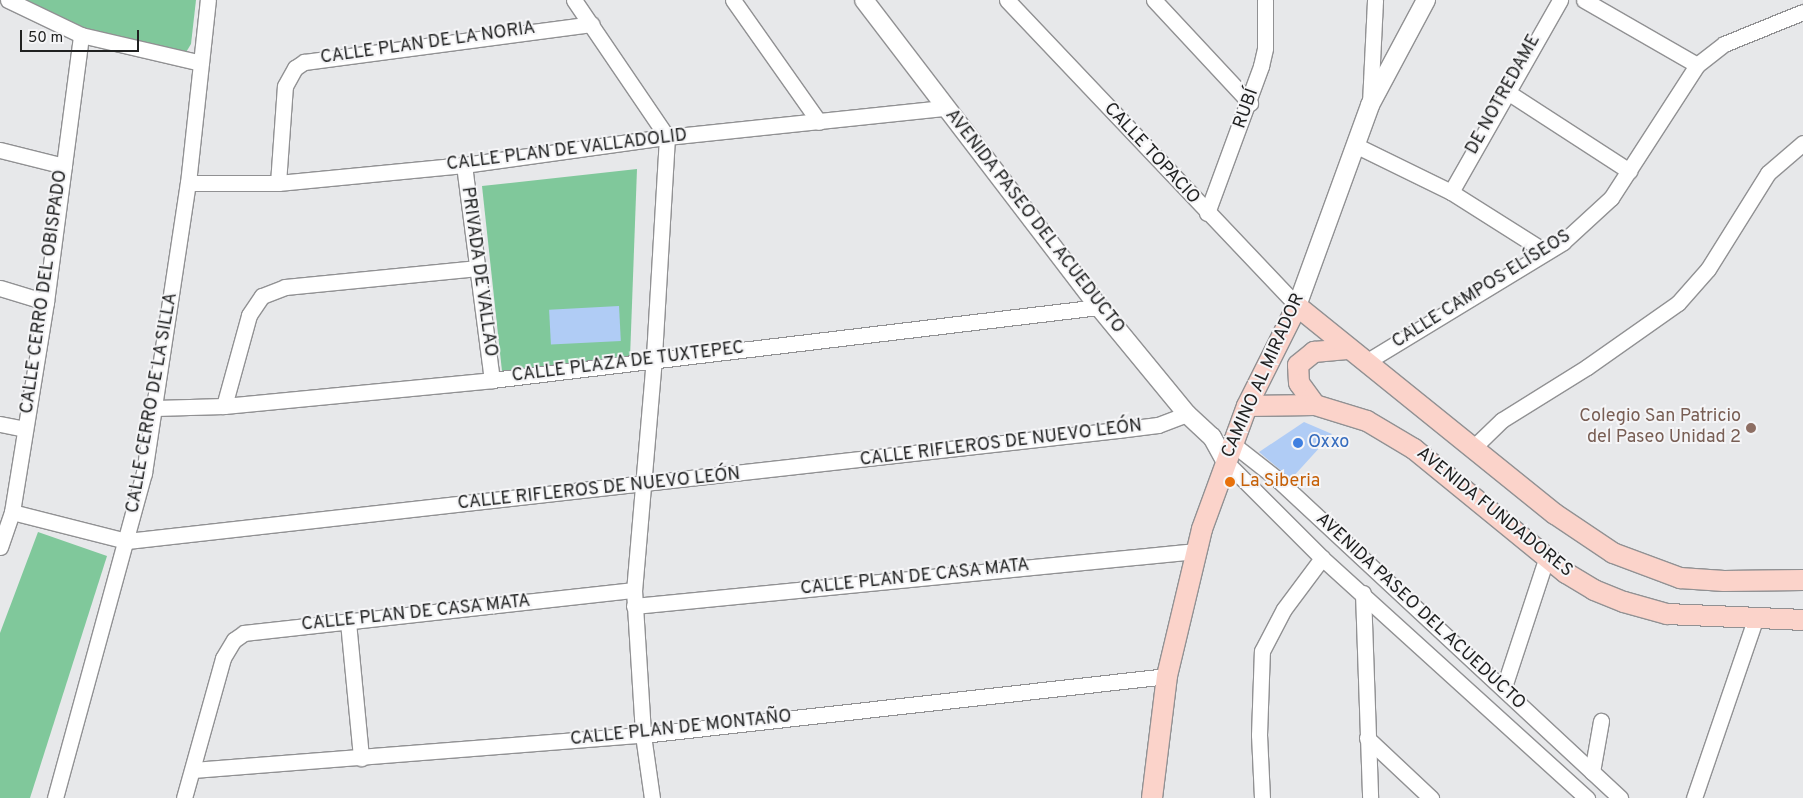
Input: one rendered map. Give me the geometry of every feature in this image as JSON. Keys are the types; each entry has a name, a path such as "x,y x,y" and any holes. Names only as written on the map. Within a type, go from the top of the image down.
{"main road":[{"name":"AVENIDA FUNDADORES","path":"1297,306 1578,532 1635,564 1696,580 1803,580"},
{"name":"CAMINO AL MIRADOR","path":"1147,798 1167,676 1196,551 1247,406 1297,306"},
{"path":"1315,406 1299,383 1298,365 1314,352 1347,348"},
{"name":"AVENIDA FUNDADORES","path":"1247,406 1315,406 1351,414 1397,437 1447,474 1546,559 1594,590 1647,610 1755,620 1803,620"}],"street":[{"path":"8,0 81,35 202,63"},
{"name":"CALLE CERRO DE LA SILLA","path":"55,798 127,541 155,408 188,183 208,0"},
{"path":"574,0 667,137 654,358 634,590 643,735 652,798"},
{"path":"733,0 819,122"},
{"name":"AVENIDA PASEO DEL ACUEDUCTO","path":"864,0 1099,308 1187,414 1230,454 1322,558 1588,798"},
{"name":"CALLE TOPACIO","path":"1007,0 1297,306"},
{"path":"1154,0 1250,103"},
{"name":"RUBÍ","path":"1207,213 1250,103 1265,48 1264,0"},
{"path":"1370,105 1375,0"},
{"name":"CAMINO AL MIRADOR","path":"1297,306 1370,105 1426,0"},
{"name":"DE NOTREDAME","path":"1451,192 1506,91 1560,0"},
{"path":"1584,0 1696,65"},
{"name":"CALLE CAMPOS ELÍSEOS","path":"1366,362 1546,252 1586,223 1611,198 1696,65 1724,44 1803,12"},
{"name":"CALLE PLAN DE LA NORIA","path":"278,183 285,86 295,68 304,62 536,29 591,24"},
{"name":"CALLE CERRO DEL OBISPADO","path":"0,547 12,512 46,302 81,35"},
{"path":"1506,91 1629,171"},
{"name":"CALLE PLAN DE VALLADOLID","path":"188,183 278,183 464,165 667,137 945,108"},
{"path":"1473,448 1502,420 1587,367 1678,303 1708,268 1768,173 1803,143"},
{"path":"1355,145 1451,192 1546,252"},
{"path":"0,150 64,166"},
{"name":"PRIVADA DE VALLAO","path":"464,165 492,380"},
{"path":"224,406 249,315 262,296 285,287 478,268"},
{"path":"0,288 46,302"},
{"name":"CALLE PLAZA DE TUXTEPEC","path":"155,408 224,406 492,380 654,358 1099,308"},
{"name":"CALLE RIFLEROS DE NUEVO LEÓN","path":"12,512 127,541 643,485 1158,425 1187,414"},
{"path":"0,424 25,430"},
{"name":"AVENIDA PASEO DEL ACUEDUCTO","path":"1230,454 1276,478 1404,601 1504,687 1620,798"},
{"name":"CALLE PLAN DE CASA MATA","path":"634,606 1196,551"},
{"path":"1262,798 1259,735 1262,651 1284,608 1322,558"},
{"path":"1504,687 1546,559"},
{"name":"CALLE PLAN DE CASA MATA","path":"184,798 194,770 220,670 228,647 244,633 634,590"},
{"path":"1363,593 1370,798"},
{"path":"1389,619 1404,601"},
{"path":"1694,798 1755,620"},
{"path":"348,622 361,758"},
{"name":"CALLE PLAN DE MONTAÑO","path":"194,770 643,735 1167,676"},
{"path":"1592,772 1601,721"},
{"path":"1367,738 1431,798"}],"green space":[{"path":"18,0 196,0 191,44 185,54 80,31"},
{"path":"637,169 630,358 502,371 482,186"},
{"path":"38,532 107,556 30,798 0,798 0,633"}],"building":[{"path":"619,306 621,341 551,345 549,310"},
{"name":"Oxxo","path":"1304,422 1332,434 1291,479 1259,452"}],"place":[{"name":"Colegio San Patricio del Paseo Unidad 2","path":"1751,428"},
{"name":"Oxxo","path":"1298,443"},
{"name":"La Siberia","path":"1230,482"}]}
